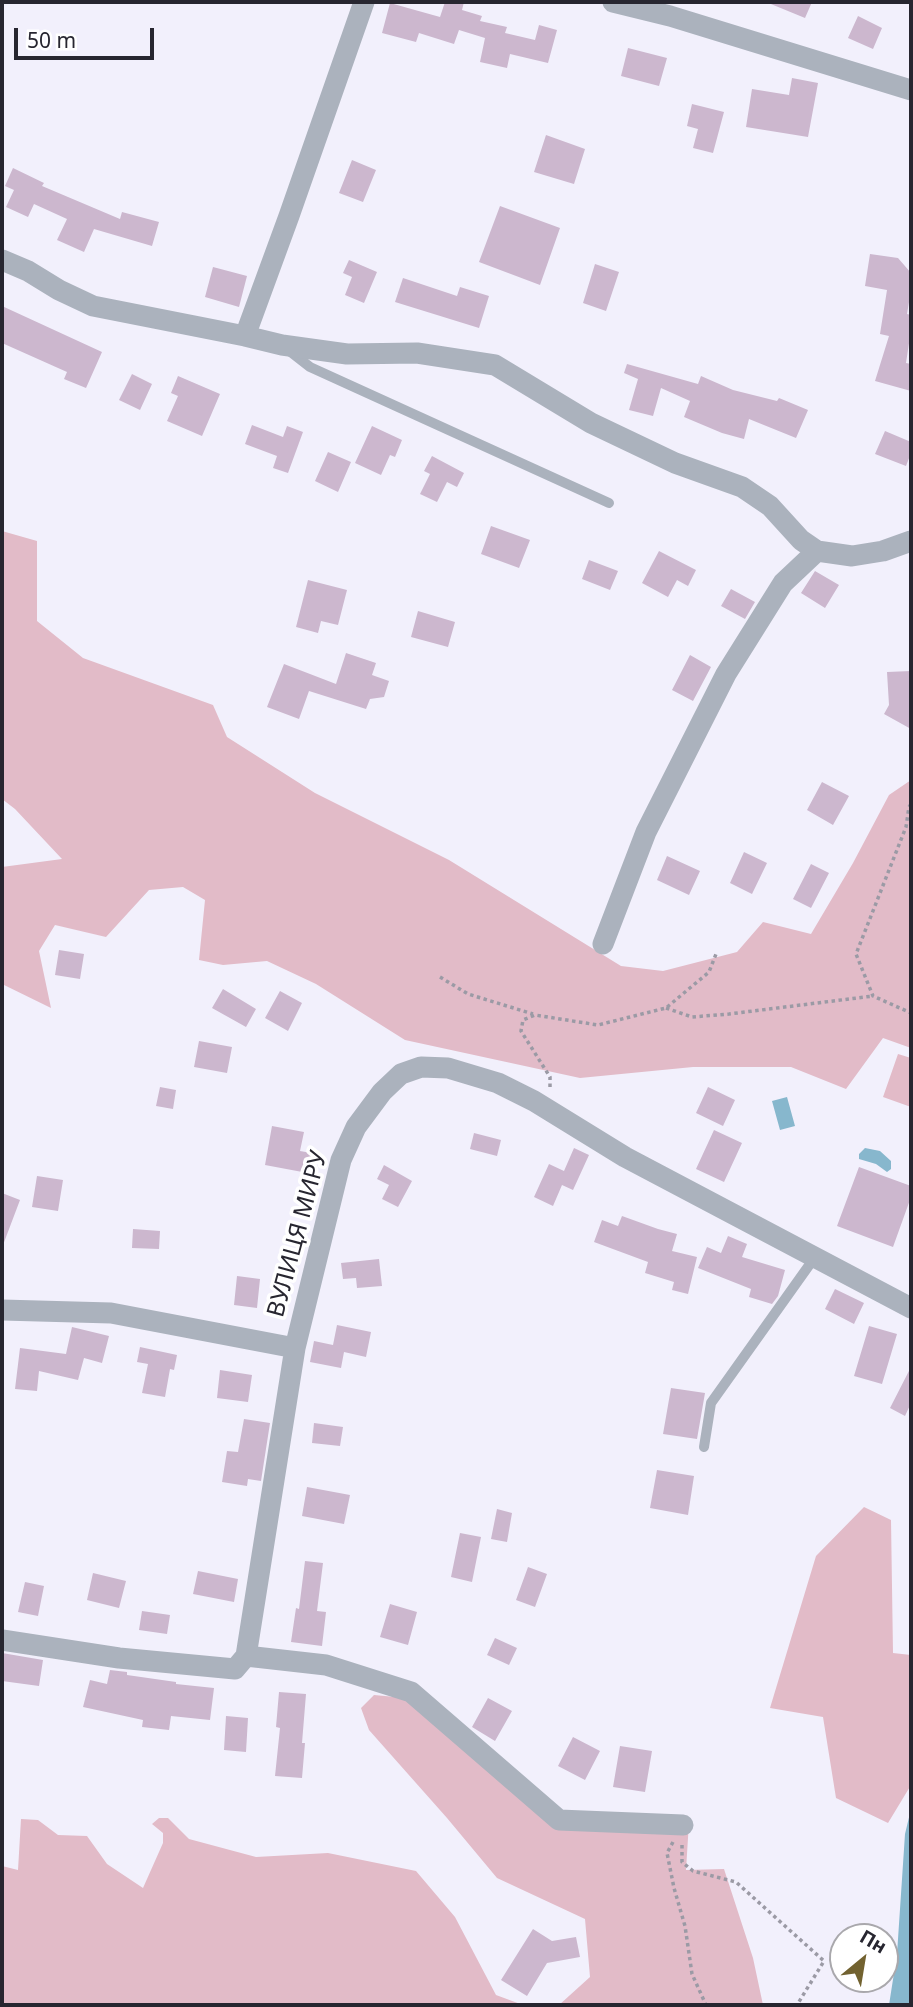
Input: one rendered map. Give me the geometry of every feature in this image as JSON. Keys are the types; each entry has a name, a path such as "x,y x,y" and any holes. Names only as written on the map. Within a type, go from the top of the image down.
{"street":[{"path":"245,336 364,2"},
{"path":"613,2 670,16 911,90"},
{"path":"2,260 93,306 282,345 347,354 417,353 495,365 591,423 675,463 742,487 770,506 800,540 817,551 852,556 883,551 911,541"},
{"path":"603,944 646,832 726,674 783,583 817,551"},
{"name":"ВУЛИЦЯ МИРУ","path":"246,1656 295,1348 341,1160 356,1127 382,1092 401,1074 421,1067 448,1068 498,1083 534,1101 625,1157 911,1308"},
{"path":"2,1310 111,1313 295,1348"},
{"path":"2,1640 119,1658 235,1669 246,1656 326,1665 411,1692 559,1821 683,1825"}],"lane":[{"path":"282,345 310,367 609,503"},
{"path":"704,1447 711,1403 815,1256"}],"path":[{"path":"873,996 856,954 906,827 911,804"},
{"path":"440,977 468,994 536,1015 598,1025 666,1008 709,972 716,954"},
{"path":"666,1008 692,1017 873,996 911,1013"},
{"path":"534,1101 550,1090 550,1077 520,1031 523,1020 536,1015"},
{"path":"683,1825 682,1862 693,1871 736,1882 824,1961 797,2005"},
{"path":"667,1853 685,1926 692,1974 706,2005"}],"shaded area":[{"path":"2,531 37,541 37,621 83,658 213,705 227,737 315,793 449,860 621,966 663,971 737,952 763,922 811,934 889,795 911,780 911,1048 883,1038 846,1089 791,1067 693,1067 580,1078 405,1040 316,984 267,961 223,965 199,960 205,900 183,887 149,890 106,937 55,925 39,951 51,1008 2,984 2,867 62,859 15,809 2,799"},
{"path":"898,1054 911,1058 911,1107 883,1097"},
{"path":"864,1507 891,1520 893,1653 911,1655 911,1785 888,1823 836,1798 823,1717 770,1708 816,1556"},
{"path":"374,1695 406,1698 555,1827 689,1822 686,1870 724,1869 753,1958 763,2005 559,2005 590,1977 585,1919 497,1878 369,1730 361,1708"},
{"path":"159,1818 168,1818 189,1839 256,1857 328,1853 416,1871 455,1917 496,1995 523,2005 2,2005 2,1866 18,1870 21,1819 38,1820 58,1835 87,1836 107,1864 143,1888 163,1843 163,1833 152,1824"}],"water":[{"path":"787,1097 795,1126 780,1130 772,1101"},
{"path":"865,1148 880,1151 891,1161 891,1169 887,1172 876,1164 859,1159 859,1154"},
{"path":"911,1809 911,2005 889,2005 891,1993 899,1993 899,1924 905,1834"}],"building":[{"path":"445,2 464,2 462,10 482,16 480,21 507,27 505,33 535,40 539,25 557,30 548,63 510,54 507,68 480,62 485,38 459,30 454,44 419,33 416,42 382,33 390,3 440,17"},
{"path":"766,2 812,2 805,18"},
{"path":"858,16 882,28 873,49 848,38"},
{"path":"628,48 667,58 659,86 621,76"},
{"path":"792,78 818,83 808,137 746,127 752,89 789,95"},
{"path":"692,104 724,112 713,153 693,148 698,129 687,126"},
{"path":"546,135 585,149 574,184 534,172"},
{"path":"352,160 376,170 363,202 339,193"},
{"path":"13,168 44,183 42,186 120,219 122,212 159,222 152,246 94,229 84,252 57,240 67,219 34,204 28,217 6,207 14,190 5,186"},
{"path":"500,206 560,228 540,285 479,262"},
{"path":"870,254 898,258 911,273 907,314 911,315 911,330 906,363 911,364 911,391 875,381 889,336 880,334 887,290 865,286"},
{"path":"349,260 377,272 364,303 345,295 352,277 343,273"},
{"path":"595,264 619,272 606,311 583,303"},
{"path":"213,267 247,276 239,307 205,297"},
{"path":"403,278 457,296 460,287 489,296 479,328 395,302"},
{"path":"2,306 102,352 86,388 64,379 67,372 2,343"},
{"path":"627,364 698,384 701,376 733,390 777,401 779,398 808,410 796,438 749,419 744,439 684,417 690,401 661,388 653,416 629,410 638,379 624,373"},
{"path":"132,374 152,384 140,410 119,400"},
{"path":"178,376 220,394 202,436 167,421 178,396 171,393"},
{"path":"252,425 283,437 287,426 303,432 288,473 273,468 277,456 245,444"},
{"path":"372,426 402,440 395,457 390,455 381,475 355,463"},
{"path":"885,431 911,442 911,453 906,466 875,454"},
{"path":"328,452 351,462 338,492 315,481"},
{"path":"432,456 464,473 457,487 447,482 437,502 420,494 430,474 424,471"},
{"path":"491,526 530,540 519,568 481,554"},
{"path":"659,551 696,570 688,586 677,580 668,597 642,583"},
{"path":"589,560 618,571 610,590 582,579"},
{"path":"815,571 839,585 825,608 801,593"},
{"path":"308,580 347,590 338,625 321,621 318,633 296,627"},
{"path":"731,589 755,602 745,619 721,606"},
{"path":"418,611 455,622 448,647 411,637"},
{"path":"346,653 376,663 372,675 389,681 384,697 370,699 366,709 309,691 299,719 267,707 284,664 336,684"},
{"path":"690,655 711,667 693,701 672,690"},
{"path":"911,671 911,729 884,714 889,705 887,672"},
{"path":"822,782 849,796 833,825 807,810"},
{"path":"744,852 767,863 752,894 730,883"},
{"path":"667,856 700,871 689,895 657,880"},
{"path":"811,864 829,873 811,908 793,899"},
{"path":"59,950 84,954 80,979 55,975"},
{"path":"223,989 256,1009 246,1027 212,1008"},
{"path":"280,991 302,1003 288,1031 265,1018"},
{"path":"199,1041 232,1047 227,1073 194,1067"},
{"path":"160,1087 176,1090 173,1109 156,1106"},
{"path":"708,1087 735,1100 723,1126 696,1113"},
{"path":"272,1126 304,1132 300,1151 317,1154 313,1174 265,1165"},
{"path":"714,1130 742,1143 724,1182 696,1169"},
{"path":"474,1133 501,1140 497,1156 470,1149"},
{"path":"574,1148 589,1155 573,1190 562,1185 553,1206 534,1197 549,1164 564,1171"},
{"path":"384,1165 412,1181 398,1207 382,1199 389,1185 377,1179"},
{"path":"859,1167 911,1186 911,1197 893,1247 837,1226"},
{"path":"37,1176 63,1180 58,1211 32,1207"},
{"path":"2,1193 20,1200 3,1245 2,1245"},
{"path":"622,1216 677,1234 672,1251 697,1257 688,1294 672,1290 674,1282 645,1273 648,1262 594,1242 602,1220 618,1226"},
{"path":"133,1229 160,1231 159,1249 132,1248"},
{"path":"728,1236 747,1244 742,1257 785,1270 778,1296 772,1304 749,1297 751,1289 698,1268 707,1247 721,1253"},
{"path":"379,1259 382,1286 357,1288 356,1278 343,1279 341,1263"},
{"path":"237,1276 260,1279 257,1308 234,1305"},
{"path":"835,1289 864,1303 854,1324 825,1309"},
{"path":"337,1325 371,1332 366,1357 344,1352 341,1368 310,1362 314,1341 333,1345"},
{"path":"869,1326 897,1334 882,1384 854,1376"},
{"path":"72,1327 109,1336 102,1363 84,1358 78,1380 39,1371 37,1391 15,1389 20,1348 66,1354"},
{"path":"140,1347 177,1355 174,1370 170,1369 165,1397 142,1393 148,1364 137,1362"},
{"path":"911,1367 911,1403 905,1416 890,1408"},
{"path":"220,1370 252,1375 248,1402 217,1398"},
{"path":"671,1388 705,1393 697,1439 663,1434"},
{"path":"244,1419 270,1423 261,1481 248,1479 247,1486 222,1482 227,1451 238,1452"},
{"path":"314,1423 343,1427 340,1446 312,1443"},
{"path":"657,1470 694,1476 688,1515 650,1508"},
{"path":"307,1487 350,1495 344,1524 302,1516"},
{"path":"497,1509 512,1513 507,1542 491,1539"},
{"path":"460,1533 481,1537 472,1582 451,1577"},
{"path":"305,1561 323,1563 317,1611 326,1612 322,1646 291,1642 296,1608 299,1609"},
{"path":"528,1567 547,1574 535,1607 516,1600"},
{"path":"198,1571 238,1579 234,1602 193,1594"},
{"path":"93,1573 126,1581 119,1608 87,1600"},
{"path":"25,1582 44,1586 38,1616 18,1612"},
{"path":"390,1604 417,1612 408,1645 380,1637"},
{"path":"142,1611 170,1615 167,1634 139,1630"},
{"path":"495,1638 517,1648 509,1665 487,1655"},
{"path":"2,1653 43,1660 39,1686 2,1681"},
{"path":"110,1670 176,1684 214,1688 210,1720 171,1716 169,1730 142,1727 143,1720 83,1707 90,1680 107,1684"},
{"path":"279,1692 306,1694 302,1778 275,1776 280,1728 276,1727"},
{"path":"488,1698 512,1711 495,1741 472,1727"},
{"path":"226,1716 248,1718 246,1752 224,1750"},
{"path":"573,1737 600,1751 585,1780 558,1766"},
{"path":"620,1746 652,1751 645,1792 613,1787"},
{"path":"533,1929 552,1941 576,1937 580,1957 547,1963 527,1996 501,1980"}]}
